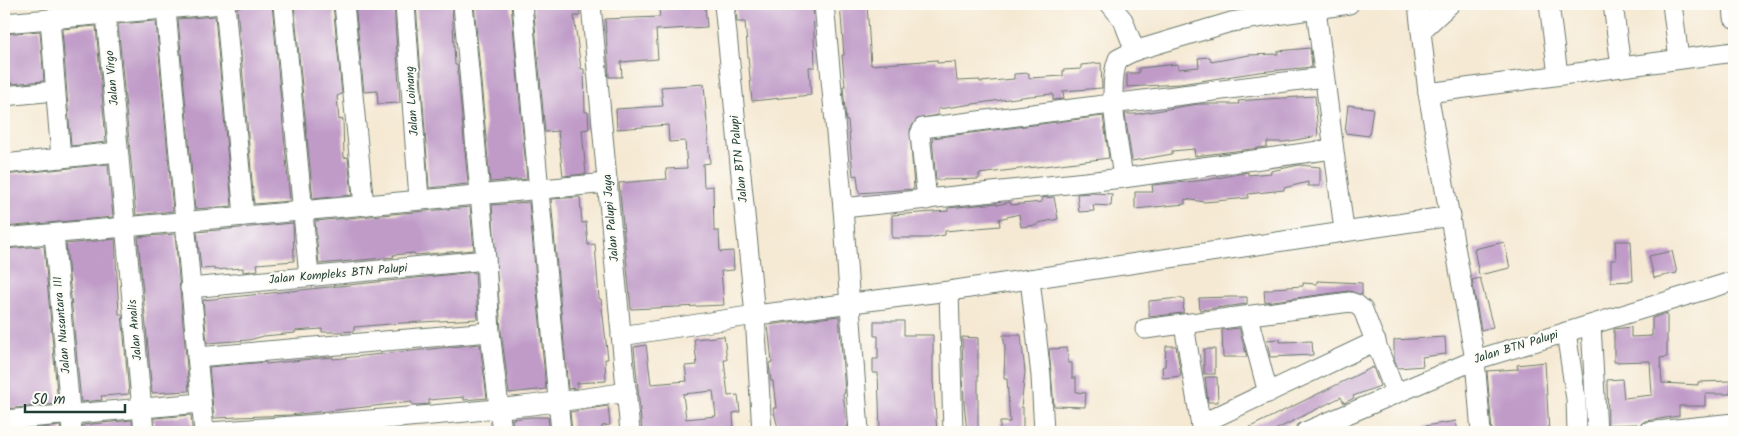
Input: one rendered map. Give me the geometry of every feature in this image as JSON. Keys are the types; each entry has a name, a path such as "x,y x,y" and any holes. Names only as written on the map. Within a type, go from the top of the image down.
{"street":[{"path":"4,23 50,19 106,9 166,10 224,4 244,216"},
{"path":"283,4 301,212 309,276"},
{"path":"344,4 364,206"},
{"name":"Jalan Loinang","path":"405,4 419,199"},
{"path":"463,4 486,260 490,332 502,432"},
{"path":"522,4 561,432"},
{"name":"Jalan Palupi Jaya","path":"591,4 630,432"},
{"name":"Jalan BTN Palupi","path":"724,4 755,315 762,432"},
{"path":"824,4 843,208 859,432"},
{"path":"1110,4 1123,20 1135,52"},
{"path":"1123,178 1114,103 1114,69 1118,59 1229,13 1316,9 1349,4"},
{"path":"1418,4 1428,94 1475,360 1481,432"},
{"path":"1421,31 1450,4"},
{"path":"1549,4 1558,76"},
{"path":"1613,4 1621,67"},
{"path":"1672,4 1679,59"},
{"path":"1733,4 1734,18"},
{"name":"Jalan Virgo","path":"106,9 118,152"},
{"path":"1316,9 1344,230"},
{"path":"166,10 204,432"},
{"path":"50,19 61,158"},
{"path":"1428,94 1734,52"},
{"path":"927,200 920,134 922,129 1324,77"},
{"path":"4,96 55,91"},
{"path":"843,208 1123,178 1333,149"},
{"path":"4,164 118,152 125,228"},
{"path":"4,238 608,183"},
{"path":"621,336 755,315 949,291 1344,230 1451,216"},
{"name":"Jalan Analis","path":"125,228 144,432"},
{"name":"Jalan Nusantara III","path":"54,234 71,424"},
{"name":"Jalan Kompleks BTN Palupi","path":"190,288 486,260"},
{"path":"1030,279 1041,376 1044,432"},
{"name":"Jalan BTN Palupi","path":"1305,432 1395,392 1475,360 1734,281"},
{"path":"949,291 953,432"},
{"path":"1145,329 1248,317 1350,302 1363,310 1395,392"},
{"path":"1248,317 1268,393"},
{"path":"1184,325 1201,428 1268,393 1376,341"},
{"path":"1591,325 1597,432"},
{"path":"197,357 490,332"},
{"path":"1566,332 1576,399 1577,432"},
{"path":"210,432 500,409 559,403 627,392"},
{"path":"4,420 71,424 142,408 201,403"},
{"path":"1647,432 1734,423"}],"building":[{"path":"272,4 290,201 254,204 237,7"},
{"path":"294,4 333,4 342,94 337,96 339,120 343,119 344,158 348,157 352,195 313,199"},
{"path":"355,4 394,4 400,103 378,104 377,91 364,92"},
{"path":"416,4 452,4 455,65 457,65 468,184 429,188"},
{"path":"474,4 511,4 527,179 490,182"},
{"path":"533,4 579,4 580,16 574,16 581,69 584,69 585,112 588,112 589,129 582,130 586,174 563,176 558,131 545,132"},
{"path":"736,4 813,4 815,67 809,67 811,95 752,101 745,22 737,22"},
{"path":"840,4 867,4 871,65 937,60 937,63 955,62 957,81 980,80 980,82 1014,79 1014,74 1029,73 1029,78 1063,76 1063,70 1081,69 1081,65 1101,63 1102,88 1063,91 1064,99 1053,100 1053,94 938,109 938,115 917,119 910,129 914,189 859,193 857,175 853,176 848,121 846,121"},
{"path":"705,6 707,27 656,30 658,59 621,62 622,77 609,77 605,19 660,17 659,10"},
{"path":"215,16 232,206 195,209 178,19"},
{"path":"156,21 173,211 136,215 118,24"},
{"path":"96,26 106,142 71,146 62,29"},
{"path":"40,31 44,81 11,84 11,82 4,82 4,34"},
{"path":"1310,48 1312,67 1259,72 1180,84 1127,87 1127,73 1139,73 1139,68 1178,64 1178,69 1199,67 1198,58 1210,57 1211,62 1249,55 1278,54 1278,51"},
{"path":"704,84 710,163 703,164 704,187 713,186 714,231 719,231 720,252 733,251 734,270 721,271 724,305 631,309 619,183 667,179 666,169 687,168 685,141 669,142 668,125 617,129 616,109 663,106 661,87"},
{"path":"1315,96 1318,136 1284,142 1267,142 1267,147 1195,156 1194,149 1172,151 1172,154 1132,161 1125,114 1137,114 1198,104 1239,104 1238,101"},
{"path":"1348,105 1373,108 1369,136 1345,133"},
{"path":"1103,116 1109,158 979,174 979,179 936,180 932,138"},
{"path":"108,164 113,217 4,227 4,175"},
{"path":"1299,165 1320,167 1320,186 1308,186 1308,182 1284,188 1284,190 1248,194 1248,198 1205,202 1185,199 1185,204 1135,209 1135,192 1153,192 1152,185 1207,180 1248,172 1248,175 1271,173 1271,171"},
{"path":"1077,194 1112,194 1111,206 1093,205 1094,211 1079,212"},
{"path":"580,197 582,223 586,222 588,245 595,244 599,299 601,299 608,359 605,359 606,381 577,383 577,388 568,389 551,199"},
{"path":"1054,197 1058,219 1038,223 1038,225 1021,227 1019,214 999,219 1000,226 945,231 945,235 928,238 892,238 892,215 948,211 948,208 997,203 997,205 1010,202 1011,205 1042,202 1042,198"},
{"path":"529,202 546,389 509,393 501,331 492,205"},
{"path":"470,207 474,250 415,255 414,253 393,255 394,257 319,264 315,221"},
{"path":"293,223 294,261 257,264 258,270 243,272 243,268 201,269 197,232"},
{"path":"175,234 189,391 152,393 138,237"},
{"path":"115,239 119,314 122,314 129,394 101,396 102,400 81,402 66,244"},
{"path":"1615,241 1631,241 1633,281 1611,282 1611,260 1616,260"},
{"path":"1504,242 1510,268 1479,275 1474,249"},
{"path":"44,246 58,404 5,409 4,249"},
{"path":"1672,251 1677,273 1654,278 1649,256"},
{"path":"475,272 478,319 354,327 354,331 340,332 322,332 322,329 295,331 295,333 264,336 249,340 207,343 203,300"},
{"path":"1480,278 1493,327 1481,330 1472,280"},
{"path":"1317,281 1362,283 1362,295 1349,291 1265,302 1264,290 1303,286 1303,283 1317,284"},
{"path":"1247,297 1247,304 1200,310 1199,298"},
{"path":"1180,298 1184,300 1183,313 1149,317 1149,301"},
{"path":"1667,313 1667,357 1660,358 1662,383 1698,385 1698,382 1731,381 1730,394 1705,394 1705,406 1679,406 1679,416 1645,421 1638,426 1637,424 1608,425 1607,380 1622,379 1624,398 1652,395 1650,361 1614,362 1614,329 1631,327 1631,337 1652,336 1652,318"},
{"path":"839,316 845,393 843,394 848,432 779,432 773,408 776,408 769,363 772,362 768,325"},
{"path":"874,321 904,321 904,335 933,335 933,381 937,430 880,432 878,373 873,373 873,359 878,359 878,336 874,336"},
{"path":"1239,328 1247,357 1223,357 1222,330"},
{"path":"1003,335 1021,335 1025,372 1021,407 1023,407 1023,432 1000,432 1000,422 1010,422 1007,379 1004,379 1005,347"},
{"path":"724,336 727,360 724,360 728,396 738,395 740,412 733,413 734,432 642,432 634,347 646,345 651,384 687,381 685,366 697,365 694,339","holes":["713,391 716,416 686,419 683,394"]},
{"path":"962,337 978,338 978,432 967,432"},
{"path":"1445,337 1446,354 1422,357 1423,366 1398,368 1394,359 1394,340"},
{"path":"1280,339 1280,342 1312,341 1313,355 1270,357 1267,340"},
{"path":"480,344 487,398 464,400 464,397 429,400 429,404 418,405 412,405 412,402 290,415 214,418 209,367 266,362 266,364 333,357 333,359"},
{"path":"1166,346 1176,346 1181,376 1163,378 1162,367 1165,366"},
{"path":"1067,348 1068,363 1072,363 1072,378 1076,378 1076,392 1086,393 1085,407 1054,406 1049,349"},
{"path":"1204,349 1215,349 1215,374 1204,374"},
{"path":"1545,362 1549,432 1492,432 1487,371 1518,369 1517,365"},
{"path":"1373,367 1380,386 1353,396 1354,398 1344,403 1341,397 1271,432 1240,432"},
{"path":"1205,377 1217,377 1218,402 1208,402"},
{"path":"608,406 610,425 602,426 602,432 572,432 570,412"},
{"path":"191,415 192,429 155,432 154,418"},
{"path":"548,417 550,432 513,432 512,419"},
{"path":"132,420 133,432 83,432 83,425"},
{"path":"1456,421 1458,432 1426,432 1425,426"},
{"path":"60,426 61,432 9,432 9,431"}]}
